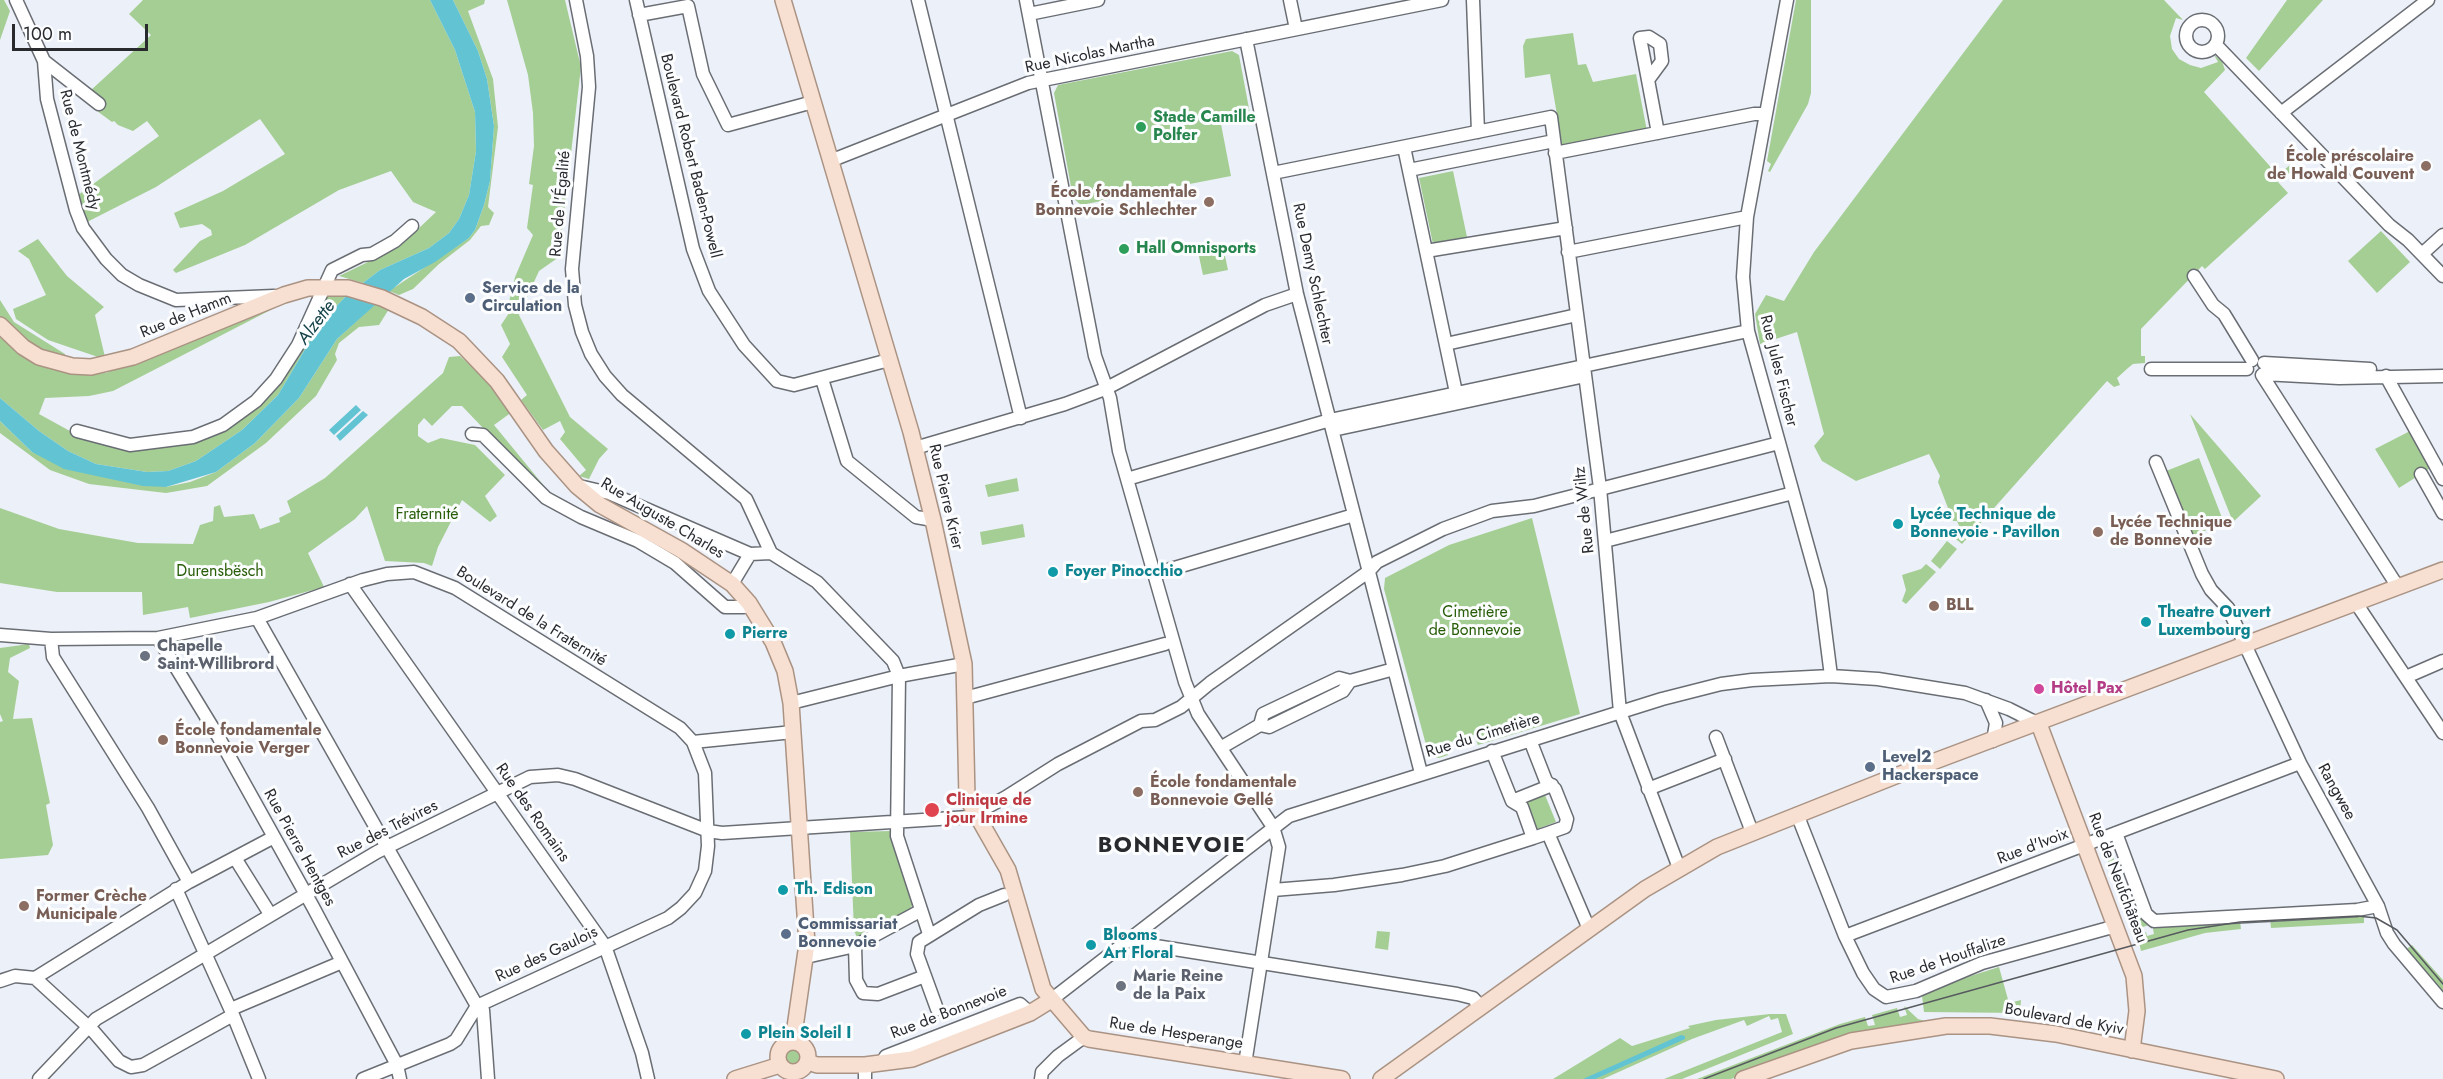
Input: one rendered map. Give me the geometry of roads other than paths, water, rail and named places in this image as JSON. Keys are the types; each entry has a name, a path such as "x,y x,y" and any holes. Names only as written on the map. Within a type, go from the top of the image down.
{"main road":[{"name":"Rue Pierre Krier","path":"783,0 890,360 933,520 964,664 966,786 974,814 1008,870 1041,983 1051,1000"},
{"name":"Rue de Hamm","path":"0,325 23,347 39,357 72,366 91,367 133,357 284,295 325,286 348,288 392,302"},
{"name":"Rue Auguste Charles","path":"392,302 440,328 466,349 497,381 546,451 577,486 614,514 681,550 732,584 749,603 773,642 785,671 791,703 806,957 793,1041"},
{"path":"1381,1079 1588,929 1679,868 1752,832 2443,570"},
{"name":"Rue de Neufchâteau","path":"2039,724 2116,926 2136,985 2137,1011 2132,1050"},
{"name":"Rue de Bonnevoie","path":"735,1079 780,1065 791,1072 804,1068 807,1062 865,1072 881,1064 912,1059 1030,1013 1051,1000"},
{"name":"Rue de Hesperange","path":"1051,1000 1084,1037 1311,1077 1342,1079"},
{"name":"Boulevard de Kyiv","path":"1743,1079 1851,1041 1946,1026 2029,1030 2276,1079"},
{"path":"780,1065 778,1057 780,1049 793,1041 807,1050 807,1062"}],"street":[{"name":"Rue de Montmédy","path":"16,0 44,61 47,99 76,210 83,228 106,259 139,285 176,300 284,295"},
{"name":"Rue de l'Égalité","path":"576,0 587,56 589,87 572,269 575,305 582,332 591,354 605,376 622,395 746,499 771,553"},
{"name":"Boulevard Robert Baden-Powell","path":"636,0 693,249 709,291 744,345 777,381 794,385 890,360"},
{"path":"918,0 1021,418"},
{"path":"1026,0 1095,356 1110,398 1127,479 1190,698 1198,714 1273,826 1280,847 1245,1064"},
{"path":"1029,14 1098,0"},
{"path":"1290,0 1296,29"},
{"name":"Rue Nicolas Martha","path":"830,161 1042,80 1296,29 1398,4 1442,0"},
{"path":"1274,173 1478,132 1473,0"},
{"name":"Rue Jules Fischer","path":"1787,0 1747,217 1743,277 1748,331 1820,590 1831,676"},
{"path":"2282,113 2428,0"},
{"path":"639,15 687,3 703,74 728,125 813,102"},
{"name":"Rue Demy Schlechter","path":"1246,39 1297,294 1421,773"},
{"path":"2216,45 2389,225 2443,276"},
{"path":"44,61 99,104"},
{"path":"1648,80 1658,133"},
{"path":"1409,170 1658,133 1754,114 1766,114"},
{"name":"Rue de Wiltz","path":"1478,132 1551,117 1600,488 1620,711 1679,868"},
{"path":"1404,147 1457,397"},
{"path":"1568,252 1747,217"},
{"path":"77,431 130,445 194,437 223,425 256,401 276,379 298,345 335,267 362,255 372,254 395,241 412,226"},
{"path":"1426,251 1566,228"},
{"path":"2422,254 2443,235"},
{"path":"2194,276 2213,305 2224,314 2398,587"},
{"path":"915,448 1021,418 1105,389 1265,305 1297,294"},
{"path":"1446,344 1577,315"},
{"path":"1127,479 1331,425 1585,371 1748,331"},
{"path":"2258,368 2288,377 2363,372"},
{"path":"2151,369 2258,368 2443,376"},
{"path":"2418,374 2443,369"},
{"path":"2388,374 2443,479"},
{"path":"2277,399 2288,377"},
{"path":"822,379 846,461 916,517 933,520"},
{"path":"472,434 483,435 546,498 581,517 638,541 666,558 725,607 744,607 749,603"},
{"name":"Rue des Trévires","path":"39,1079 87,1026 206,952 386,846 530,777 558,775 575,779 708,831 961,818 974,814 1006,797 1058,764 1140,721 1155,720 1181,707 1190,698 1368,572 1377,562 1400,549 1492,511 1534,506 1779,443"},
{"name":"Rangwee","path":"2156,462 2211,590 2228,608 2300,763 2379,906 2394,944 2443,1002"},
{"path":"2421,474 2443,513"},
{"path":"577,486 609,493 750,554 771,553 810,577 841,604 893,661 899,676 897,836 929,934"},
{"path":"1605,541 1793,493"},
{"path":"1154,574 1354,515"},
{"path":"732,584 750,554"},
{"name":"Boulevard de la Fraternité","path":"0,635 51,639 158,638 257,618 350,584 387,574 414,572 456,588 680,728 693,741 705,773 708,831"},
{"name":"Rue des Romains","path":"350,584 605,946 642,1053 648,1079"},
{"path":"2356,603 2443,733"},
{"path":"257,618 479,1006 488,1079"},
{"name":"Rue Pierre Hentges","path":"158,638 219,738 305,893 397,1065 400,1079"},
{"path":"51,639 53,657 148,808 189,882"},
{"path":"965,698 1165,644"},
{"path":"2406,677 2443,661"},
{"path":"791,703 899,676 964,664"},
{"path":"1222,747 1260,725 1263,714 1339,678 1350,681 1394,669"},
{"name":"Rue du Cimetière","path":"1051,1000 1273,826 1311,807 1620,711 1721,684 1831,676 1908,682 1986,700 2039,724"},
{"path":"1986,700 1996,723 1993,741"},
{"path":"693,741 793,732"},
{"path":"1716,737 1752,832"},
{"path":"1273,890 1334,885 1445,866 1565,827 1567,822 1552,786 1546,781 1530,740"},
{"path":"1492,751 1512,801 1522,807 1533,838"},
{"path":"1648,789 1725,759"},
{"name":"Rue d'Ivoix","path":"1845,936 2300,763"},
{"path":"1512,801 1552,786"},
{"name":"Rue de Houffalize","path":"1797,814 1845,936 1863,973 1881,995 1893,998 1916,991 1982,963 2116,926"},
{"name":"Rue des Gaulois","path":"479,1006 668,918 695,893 705,871 708,831"},
{"path":"1548,833 1588,929"},
{"path":"2116,833 2146,914 2154,921 2357,910 2379,906"},
{"path":"35,978 176,889 274,837"},
{"path":"235,858 270,914"},
{"path":"176,889 206,952 259,1079"},
{"path":"937,1010 917,948 919,942 979,905 1004,896"},
{"path":"806,957 855,946 920,910"},
{"path":"1133,938 1143,944 1457,994 1473,998 1481,1007"},
{"path":"855,946 856,980 863,993 878,993 925,976"},
{"path":"0,981 15,976 35,978 87,1026 119,1061 131,1067 137,1067 232,1012 342,962"},
{"path":"363,1079 456,1040 479,1006"},
{"path":"1041,1079 1042,1072 1058,1056 1084,1037"}],"water":[{"name":"Alzette","path":"430,0 453,0 478,51 487,79 494,126 490,181 475,230 469,238 435,262 404,279 337,339 299,398 255,443 216,472 166,487 143,486 64,469 32,452 0,421 0,398 39,431 68,451 96,464 147,472 168,471 196,461 242,430 278,395 320,324 346,296 380,270 429,248 449,233 459,219 469,195 476,151 475,112 455,50"},
{"path":"356,405 361,410 334,435 329,430"},
{"path":"363,411 368,415 340,441 336,436"},
{"path":"1681,1035 1685,1036 1685,1039 1595,1079 1583,1079"}],"tram line":[{"path":"1704,1079 1836,1028 2188,930 2240,922 2358,916 2376,918 2397,930 2443,984"}],"place":[{"name":"Stade Camille Polfer","path":"1141,127"},
{"name":"École préscolaire de Howald Couvent","path":"2426,166"},
{"name":"École fondamentale Bonnevoie Schlechter","path":"1209,202"},
{"name":"Hall Omnisports","path":"1124,249"},
{"name":"Service de la Circulation","path":"470,298"},
{"name":"Lycée Technique de Bonnevoie - Pavillon","path":"1898,524"},
{"name":"Lycée Technique de Bonnevoie","path":"2098,532"},
{"name":"Foyer Pinocchio","path":"1053,572"},
{"name":"BLL","path":"1934,606"},
{"name":"Theatre Ouvert Luxembourg","path":"2146,622"},
{"name":"Pierre","path":"730,634"},
{"name":"Chapelle Saint-Willibrord","path":"145,656"},
{"name":"Hôtel Pax","path":"2039,689"},
{"name":"École fondamentale Bonnevoie Verger","path":"163,740"},
{"name":"Level2 Hackerspace","path":"1870,767"},
{"name":"École fondamentale Bonnevoie Gellé","path":"1138,792"},
{"name":"Clinique de jour Irmine","path":"932,810"},
{"name":"Th. Edison","path":"783,890"},
{"name":"Former Crèche Municipale","path":"24,906"},
{"name":"Commissariat Bonnevoie","path":"786,934"},
{"name":"Blooms Art Floral","path":"1091,945"},
{"name":"Marie Reine de la Paix","path":"1121,986"},
{"name":"Plein Soleil I","path":"746,1034"}],"district":[{"name":"BONNEVOIE","path":"1172,847"}],"park label":[{"name":"Fraternité","path":"427,515"},
{"name":"Durensbësch","path":"220,572"},
{"name":"Cimetière de Bonnevoie","path":"1475,622"}]}
